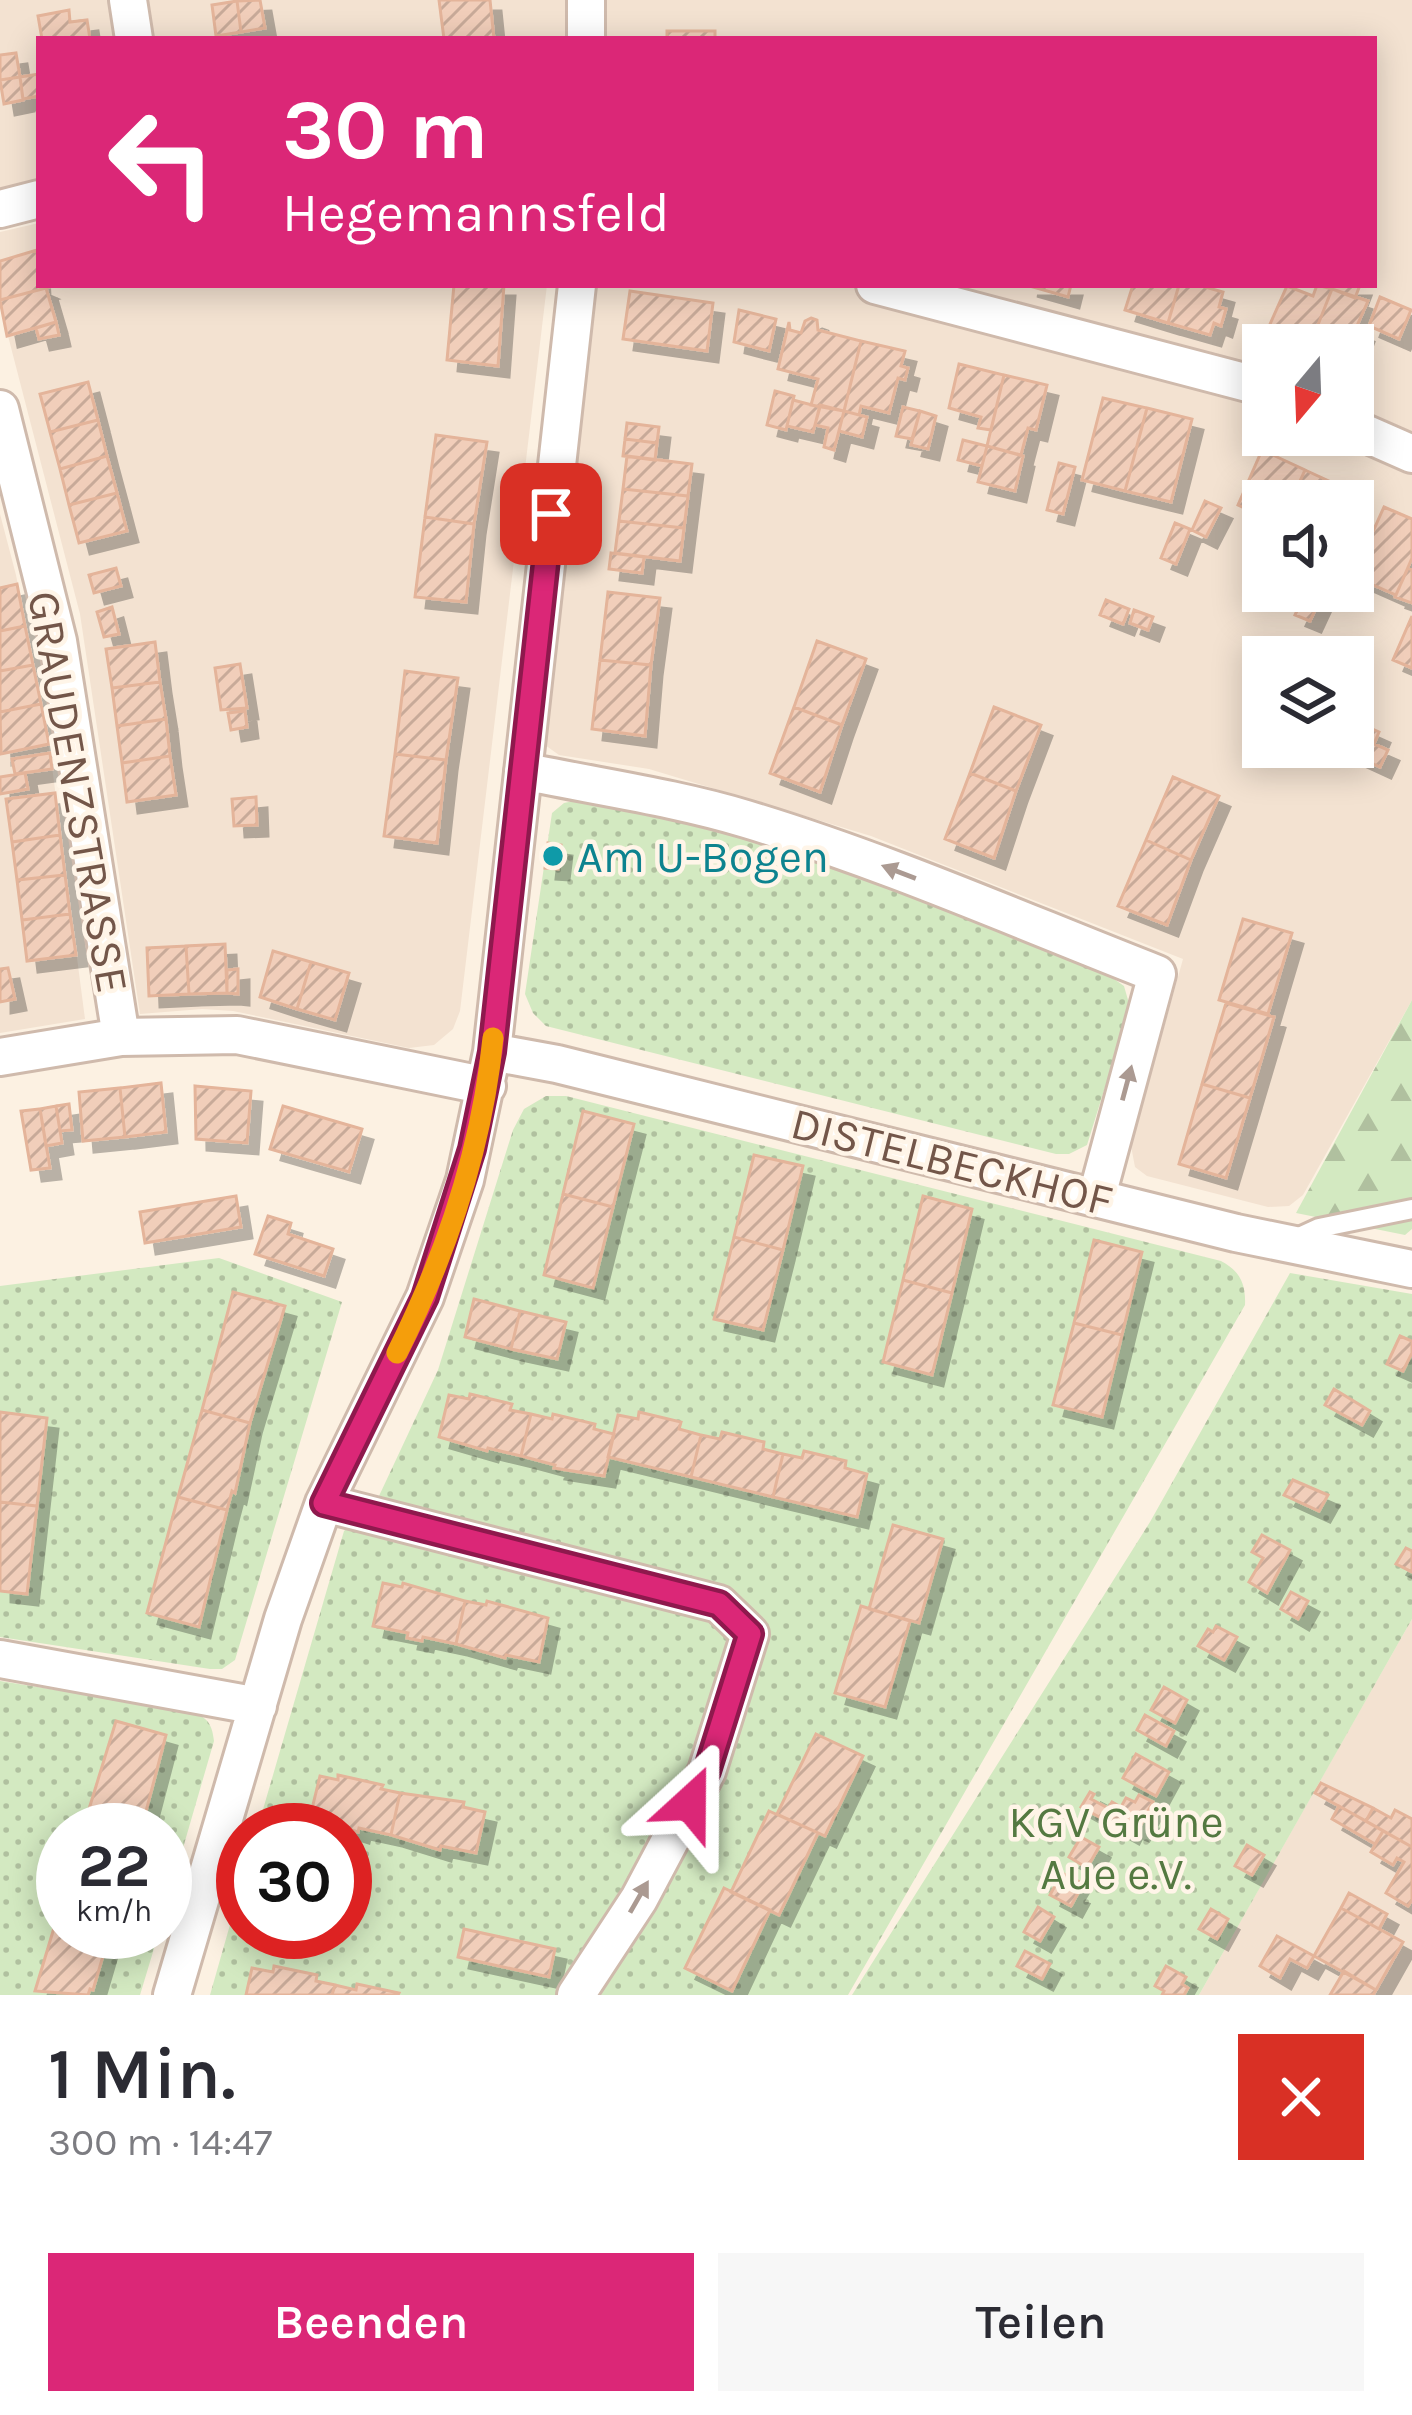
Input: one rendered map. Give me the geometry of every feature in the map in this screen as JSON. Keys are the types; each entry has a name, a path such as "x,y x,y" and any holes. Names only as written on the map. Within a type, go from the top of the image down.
{"street":[{"path":"128,0 134,36"},
{"path":"586,0 586,36"},
{"path":"0,208 36,200"},
{"path":"172,1995 324,1503 425,1297 465,1180 489,1069 577,288"},
{"path":"886,288 1242,381"},
{"name":"GRAUDENZSTRASSE","path":"0,409 58,641 121,1036"},
{"path":"1374,437 1412,454"},
{"path":"523,771 663,797 800,836 1156,974 1096,1196"},
{"name":"DISTELBECKHOF","path":"0,1057 121,1036 237,1035 489,1069 557,1064 1286,1244 1412,1269"},
{"path":"324,1503 719,1604 750,1634 707,1771 639,1899 576,1995"},
{"path":"0,1659 258,1706"}],"lane":[{"path":"1286,1244 1319,1228 1412,1209"}],"shaded area":[{"path":"0,0 581,0 581,36 36,36 36,184 0,194"},
{"path":"593,0 1412,0 1412,1000 1303,1195 1289,1206 1268,1207 1147,1176 1135,1167 1131,1146 1183,959 871,836 649,769 559,755 545,745 562,472 584,288 1377,288 1377,36 593,36"},
{"path":"36,224 36,288 547,288 460,1011 453,1029 434,1045 409,1048 233,1011 140,1014 80,614 0,305 0,232"},
{"path":"0,514 51,759 85,1019 0,1033"},
{"path":"1412,1619 1412,1995 1199,1995 1329,1765"}],"green space":[{"path":"578,800 691,821 870,878 1107,974 1124,986 1130,1007 1087,1145 1069,1154 1056,1154 546,1026 533,1013 525,994 552,813"},
{"path":"1412,1000 1412,1229 1405,1235 1296,1213"},
{"path":"546,1096 566,1096 1221,1261 1240,1279 1245,1305 848,1995 210,1995 220,1959 372,1959 372,1803 265,1803 344,1531 379,1496 438,1370 513,1130 524,1109"},
{"path":"219,1258 342,1302 235,1660 222,1669 210,1669 0,1637 0,1286"},
{"name":"KGV Grüne Aue e.V.","path":"1290,1273 1412,1294 1412,1619 1199,1995 852,1995 1150,1522"},
{"path":"0,1681 188,1711 204,1718 214,1741 192,1817 192,1803 36,1803 36,1959 151,1959 140,1995 0,1995"}],"building":[{"path":"260,0 265,28 241,32 237,1"},
{"path":"439,0 490,0 494,36 444,36"},
{"path":"237,1 241,32 216,36 212,5"},
{"path":"69,10 70,22 87,20 90,36 41,36 38,16"},
{"path":"667,31 715,31 715,36 667,36"},
{"path":"16,53 20,77 0,80 0,55"},
{"path":"36,74 36,97 23,99 20,77"},
{"path":"20,77 23,100 4,104 0,80"},
{"path":"36,250 36,288 46,288 0,300 0,261"},
{"path":"46,288 56,322 7,336 0,300"},
{"path":"454,288 504,288 498,366 447,360"},
{"path":"1036,288 1070,288 1068,297"},
{"path":"1132,288 1178,288 1168,323 1125,310"},
{"path":"1178,288 1223,292 1219,307 1226,309 1221,326 1214,323 1210,335 1168,323"},
{"path":"1286,288 1313,296 1316,288 1332,289 1318,324 1270,324"},
{"path":"1332,288 1359,288 1355,298"},
{"path":"1332,289 1368,301 1358,324 1318,324"},
{"path":"630,291 713,303 707,351 623,339"},
{"path":"1380,297 1411,310 1399,339 1370,324"},
{"path":"739,310 776,319 769,351 734,342"},
{"path":"811,318 817,320 818,330 861,341 844,411 811,405 818,379 778,369 789,322 790,330 801,333"},
{"path":"56,322 59,335 39,339 36,328"},
{"path":"861,341 905,351 901,366 908,368 905,380 898,378 889,413 861,406 859,415 844,411"},
{"path":"959,364 1004,375 991,430 978,428 981,417 949,408"},
{"path":"1004,375 1047,385 1036,430 1028,428 1021,455 987,446"},
{"path":"88,382 98,420 50,432 40,394"},
{"path":"775,391 794,396 786,430 767,425"},
{"path":"1103,398 1147,408 1125,491 1082,480"},
{"path":"793,400 820,407 813,432 787,426"},
{"path":"820,405 844,411 834,450 824,447 828,428 815,425"},
{"path":"903,407 920,411 912,439 896,436"},
{"path":"1147,408 1192,419 1171,502 1125,491"},
{"path":"844,411 867,417 862,437 839,431"},
{"path":"920,411 936,416 928,449 911,445"},
{"path":"98,420 107,456 60,469 50,432"},
{"path":"627,423 659,427 657,443 625,439"},
{"path":"436,435 487,442 474,524 425,517"},
{"path":"625,439 657,443 655,460 623,456"},
{"path":"963,440 987,446 982,466 958,460"},
{"path":"987,446 1023,456 1015,491 978,482"},
{"path":"107,456 117,493 69,505 60,469"},
{"path":"627,456 692,464 688,496 623,489"},
{"path":"1259,456 1275,456 1305,470 1300,480 1249,480"},
{"path":"1059,463 1075,467 1063,514 1047,510"},
{"path":"1305,470 1327,480 1300,480"},
{"path":"623,489 688,496 684,528 619,521"},
{"path":"117,493 127,531 79,543 69,505"},
{"path":"1205,501 1221,508 1206,537 1192,530"},
{"path":"1384,507 1412,519 1412,558 1396,595 1374,585 1374,529"},
{"path":"425,517 474,524 466,602 415,597"},
{"path":"619,521 684,528 680,561 615,553"},
{"path":"1175,523 1190,529 1176,564 1161,558"},
{"path":"611,553 644,557 642,573 609,569"},
{"path":"116,568 121,586 94,593 89,575"},
{"path":"1408,568 1412,570 1412,603 1395,597"},
{"path":"17,584 25,626 0,631 0,588"},
{"path":"608,592 660,598 651,665 600,660"},
{"path":"1106,600 1129,609 1123,624 1100,615"},
{"path":"112,607 119,634 104,637 97,612"},
{"path":"1134,610 1153,617 1148,630 1130,623"},
{"path":"1296,612 1314,612 1310,621"},
{"path":"1412,616 1412,668 1393,660"},
{"path":"25,626 33,665 0,671 0,631"},
{"path":"817,641 866,659 842,725 794,707"},
{"path":"155,642 160,682 112,688 106,649"},
{"path":"600,660 651,665 645,736 592,729"},
{"path":"240,664 247,708 221,710 215,668"},
{"path":"33,665 41,704 0,712 0,671"},
{"path":"405,671 458,678 446,760 395,754"},
{"path":"160,682 166,719 117,726 112,688"},
{"path":"41,704 49,744 1,754 0,712"},
{"path":"794,707 842,725 820,792 770,773"},
{"path":"994,707 1041,725 1016,791 970,773"},
{"path":"245,711 247,727 231,730 228,713"},
{"path":"166,719 170,756 122,763 117,726"},
{"path":"1374,744 1388,750 1380,767 1374,764"},
{"path":"50,753 52,769 15,774 12,759"},
{"path":"395,754 446,760 437,843 384,836"},
{"path":"170,756 176,795 127,802 122,763"},
{"path":"25,773 28,789 0,794 0,777"},
{"path":"970,773 1016,791 994,858 945,839"},
{"path":"1173,777 1219,796 1191,860 1146,840"},
{"path":"55,793 60,835 12,842 6,799"},
{"path":"256,797 257,825 234,826 232,799"},
{"path":"60,835 65,875 17,880 12,842"},
{"path":"1146,840 1191,860 1167,925 1118,906"},
{"name":"Am U-Bogen","path":"548,843 561,845 558,869 545,868"},
{"path":"65,875 70,914 22,920 17,880"},
{"path":"70,914 76,955 27,961 22,920"},
{"path":"1243,919 1292,933 1268,1014 1219,1000"},
{"path":"225,944 227,993 189,994 186,946"},
{"path":"186,946 189,994 149,996 147,948"},
{"path":"273,951 311,962 297,1009 260,997"},
{"path":"311,962 349,973 335,1020 297,1009"},
{"path":"8,968 15,999 0,1002 0,969"},
{"path":"238,969 238,994 227,993 227,970"},
{"path":"1226,1003 1274,1017 1250,1098 1202,1084"},
{"path":"161,1083 166,1132 125,1137 120,1088"},
{"path":"1202,1084 1250,1098 1226,1178 1179,1164"},
{"path":"195,1086 251,1091 247,1143 196,1139"},
{"path":"120,1088 125,1137 83,1141 79,1092"},
{"path":"69,1104 72,1130 60,1131 56,1106"},
{"path":"56,1106 62,1143 46,1146 40,1109"},
{"path":"283,1106 362,1129 349,1172 270,1149"},
{"path":"40,1109 50,1168 31,1170 21,1111"},
{"path":"583,1111 634,1124 613,1207 563,1194"},
{"path":"754,1155 803,1166 783,1250 734,1237"},
{"path":"563,1194 613,1207 593,1288 544,1275"},
{"path":"236,1196 241,1227 145,1243 140,1212"},
{"path":"923,1196 972,1209 952,1293 903,1280"},
{"path":"268,1216 291,1223 288,1234 333,1249 324,1276 255,1254"},
{"path":"734,1237 783,1250 763,1330 714,1319"},
{"path":"1094,1240 1142,1252 1122,1335 1074,1323"},
{"path":"903,1280 952,1293 932,1375 883,1362"},
{"path":"233,1292 285,1306 250,1423 202,1410"},
{"path":"474,1299 520,1311 511,1349 465,1337"},
{"path":"520,1311 566,1322 557,1359 511,1349"},
{"path":"1074,1323 1122,1335 1102,1417 1053,1405"},
{"path":"1400,1336 1412,1341 1403,1371 1387,1364"},
{"path":"1334,1389 1370,1411 1362,1425 1325,1405"},
{"path":"470,1394 531,1414 521,1456 439,1437 449,1395 469,1399"},
{"path":"202,1410 250,1423 227,1510 178,1497"},
{"path":"0,1412 47,1418 37,1506 0,1502"},
{"path":"639,1412 681,1422 679,1429 701,1435 691,1477 608,1457 618,1415 638,1419"},
{"path":"531,1414 595,1424 594,1429 614,1434 604,1476 554,1468 521,1456"},
{"path":"722,1432 764,1442 763,1449 783,1454 773,1497 691,1477 701,1435 720,1439"},
{"path":"804,1451 846,1461 845,1468 867,1474 857,1517 773,1497 783,1454 802,1458"},
{"path":"1293,1480 1328,1495 1319,1511 1284,1495"},
{"path":"178,1497 227,1510 199,1627 147,1613"},
{"path":"0,1502 37,1506 27,1594 0,1591"},
{"path":"893,1525 943,1539 919,1623 869,1609"},
{"path":"1262,1535 1290,1550 1267,1593 1249,1582 1263,1558 1252,1552"},
{"path":"1406,1548 1412,1551 1412,1572 1396,1564"},
{"path":"383,1583 402,1587 403,1583 465,1601 456,1644 407,1638 408,1633 373,1626"},
{"path":"1291,1592 1308,1601 1298,1619 1281,1609"},
{"path":"465,1601 486,1605 487,1601 548,1618 539,1662 456,1644"},
{"path":"861,1606 910,1621 885,1707 835,1693"},
{"path":"1216,1626 1237,1637 1224,1660 1198,1646 1208,1629 1213,1632"},
{"path":"1164,1687 1187,1700 1175,1723 1151,1710"},
{"path":"1145,1715 1174,1731 1166,1746 1137,1730"},
{"path":"116,1721 166,1735 148,1803 91,1803"},
{"path":"816,1734 863,1756 825,1836 777,1814"},
{"path":"1136,1754 1169,1772 1156,1796 1123,1778"},
{"path":"338,1775 400,1793 391,1835 372,1831 372,1803 313,1803 320,1776 338,1780"},
{"path":"1321,1783 1373,1808 1366,1821 1315,1793"},
{"path":"1090,1792 1094,1794 1091,1799 1108,1808 1112,1802 1121,1807 1126,1798 1135,1802 1139,1795 1153,1802 1138,1830 1131,1827 1128,1833 1081,1807"},
{"path":"400,1793 464,1802 463,1807 485,1812 476,1853 441,1846 440,1850 391,1835"},
{"path":"1339,1806 1383,1831 1375,1844 1332,1819"},
{"path":"1373,1808 1391,1818 1395,1810 1412,1819 1412,1847 1366,1821"},
{"path":"769,1811 818,1833 779,1915 731,1892"},
{"path":"1383,1831 1412,1847 1408,1906 1386,1893 1404,1862 1397,1858 1393,1865 1371,1852"},
{"path":"1081,1837 1099,1847 1087,1868 1069,1857"},
{"path":"1247,1845 1264,1855 1252,1875 1235,1866"},
{"path":"1062,1873 1078,1881 1071,1906 1050,1895"},
{"path":"724,1888 770,1910 732,1991 685,1968"},
{"path":"1349,1893 1387,1914 1379,1929 1341,1908"},
{"path":"1038,1907 1054,1917 1040,1941 1024,1932"},
{"path":"1341,1908 1403,1942 1376,1990 1314,1956"},
{"path":"1211,1909 1228,1919 1217,1939 1199,1929"},
{"path":"464,1929 555,1949 549,1977 458,1957"},
{"path":"1277,1936 1314,1956 1307,1968 1290,1959 1280,1978 1260,1966"},
{"path":"1025,1951 1050,1964 1042,1979 1017,1966"},
{"path":"45,1959 102,1959 88,1995 35,1991"},
{"path":"274,1966 317,1975 316,1981 335,1985 332,1995 246,1995 252,1968 273,1972"},
{"path":"1166,1966 1186,1977 1184,1995 1162,1995 1164,1991 1155,1986"},
{"path":"1344,1971 1376,1990 1373,1995 1330,1995"},
{"path":"357,1984 399,1993 332,1995 335,1985 356,1990"}],"slow traffic":[{"path":"397,1353 425,1297 465,1180 493,1038"}],"place":[{"name":"Am U-Bogen","path":"553,856"}],"route":[{"path":"551,514 487,1086 465,1180 425,1297 324,1503 719,1604 750,1634 707,1771 690,1803"}]}
